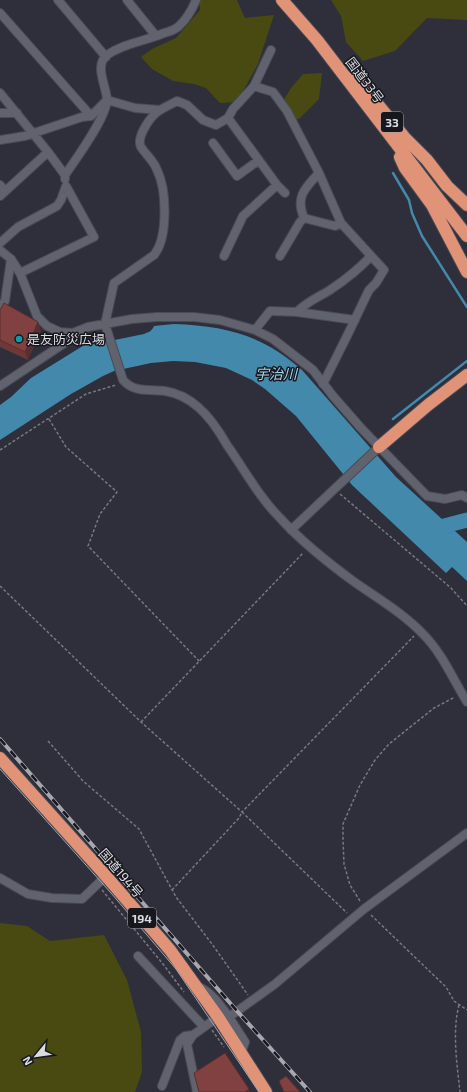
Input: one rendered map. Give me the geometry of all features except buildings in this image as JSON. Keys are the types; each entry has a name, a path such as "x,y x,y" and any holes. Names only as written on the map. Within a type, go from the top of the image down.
{"highway":[{"name":"国道33号","path":"282,0 317,40 467,236"},
{"name":"33","path":"317,40 354,74 406,138 427,160 447,186 467,205"},
{"name":"33","path":"391,136 405,168 432,205 467,272"},
{"path":"379,447 423,409 467,375"},
{"name":"国道194号","path":"0,758 102,880 170,950 196,986 224,1017 241,1053 266,1092"}],"street":[{"path":"58,0 106,57"},
{"path":"127,0 156,36"},
{"path":"65,175 99,125 107,100 102,72 102,64 106,57 123,47 177,28 191,13 196,0"},
{"path":"0,13 91,116"},
{"path":"271,50 254,86 233,109 228,118 216,125 203,120 187,105 177,101 156,113 143,130 140,137 141,147 150,157 158,170 163,189 164,225 158,251 114,283 106,327 124,381 137,389 165,391 177,395 198,407 216,428 268,504 291,530 325,560 392,608 420,631 440,655 467,702"},
{"path":"254,86 274,92 287,110 319,173 341,224 384,270 376,284 369,290 323,384"},
{"path":"0,93 34,133 65,175 66,186 94,237 20,274"},
{"path":"0,140 34,133 82,117 91,116 107,100"},
{"path":"107,100 135,108 160,110"},
{"path":"0,113 17,113"},
{"path":"228,118 277,185 285,193"},
{"path":"213,143 237,176 259,160"},
{"path":"2,191 48,152"},
{"path":"304,218 300,208 301,198 309,184 319,173"},
{"path":"224,256 243,216 277,185"},
{"path":"0,243 18,227 57,206 66,186"},
{"path":"304,218 335,226 341,224"},
{"path":"280,256 300,222 304,218"},
{"path":"0,250 11,259 20,274 37,316 52,330 73,333 88,327 106,327 132,319 194,317 220,320 255,330 273,339 313,370 323,384 379,447 427,496 445,499 462,495 467,498"},
{"path":"297,312 301,307 331,289 359,268 371,256"},
{"path":"0,308 5,301 11,259"},
{"path":"255,330 270,311 297,312 355,320"},
{"path":"0,386 88,327"},
{"path":"291,530 379,447"},
{"path":"196,1092 187,1044 193,1035 204,1027 252,1001 275,984 364,909 467,832"},
{"path":"0,878 28,894 52,898 82,899 102,880"},
{"path":"138,956 204,1027"},
{"path":"162,1086 180,1040 185,1036 193,1035"}],"path":[{"path":"0,450 86,394 124,381"},
{"path":"49,419 66,447 116,492 100,514 88,546 199,660"},
{"path":"336,487 451,588 467,606"},
{"path":"141,722 309,546"},
{"path":"0,586 141,722 242,812 353,919"},
{"path":"172,890 239,818 242,812 420,631"},
{"path":"462,694 434,708 389,744 375,760 360,785 343,824 344,864 350,885 364,909 446,988 454,1001 467,1010"},
{"path":"48,741 83,781 140,829 176,897 212,944 252,1001"},
{"path":"102,880 188,997"},
{"path":"459,1005 456,1034 460,1092"}],"shaded area":[{"path":"199,0 237,0 245,18 274,15 258,64 237,102 220,103 206,88 194,84 173,81 152,69 141,57 152,49 176,38 200,10"},
{"path":"331,0 467,0 467,20 427,18 395,51 363,61 346,42 341,16"},
{"path":"322,73 319,99 299,119 294,119 283,101 291,88 303,74"},
{"path":"0,923 27,926 50,941 104,935 127,980 141,1032 142,1072 135,1092 0,1092"}],"water":[{"name":"宇治川","path":"174,324 210,327 227,330 242,335 272,348 302,370 396,477 467,542 467,581 452,567 446,573 352,485 296,416 265,389 252,380 226,368 195,362 173,361 151,363 114,371 71,394 0,440 0,405 31,378 86,344 105,342 144,334 150,331 154,326"}],"waterway":[{"path":"393,173 409,200 412,213 422,236 467,307"},
{"path":"393,419 467,361"},
{"path":"429,530 467,520"}],"tram line":[{"path":"0,769 111,893 176,969 259,1092"}],"railway":[{"path":"0,739 237,1011 310,1092"}],"place":[{"name":"是友防災広場","path":"19,339"}]}
